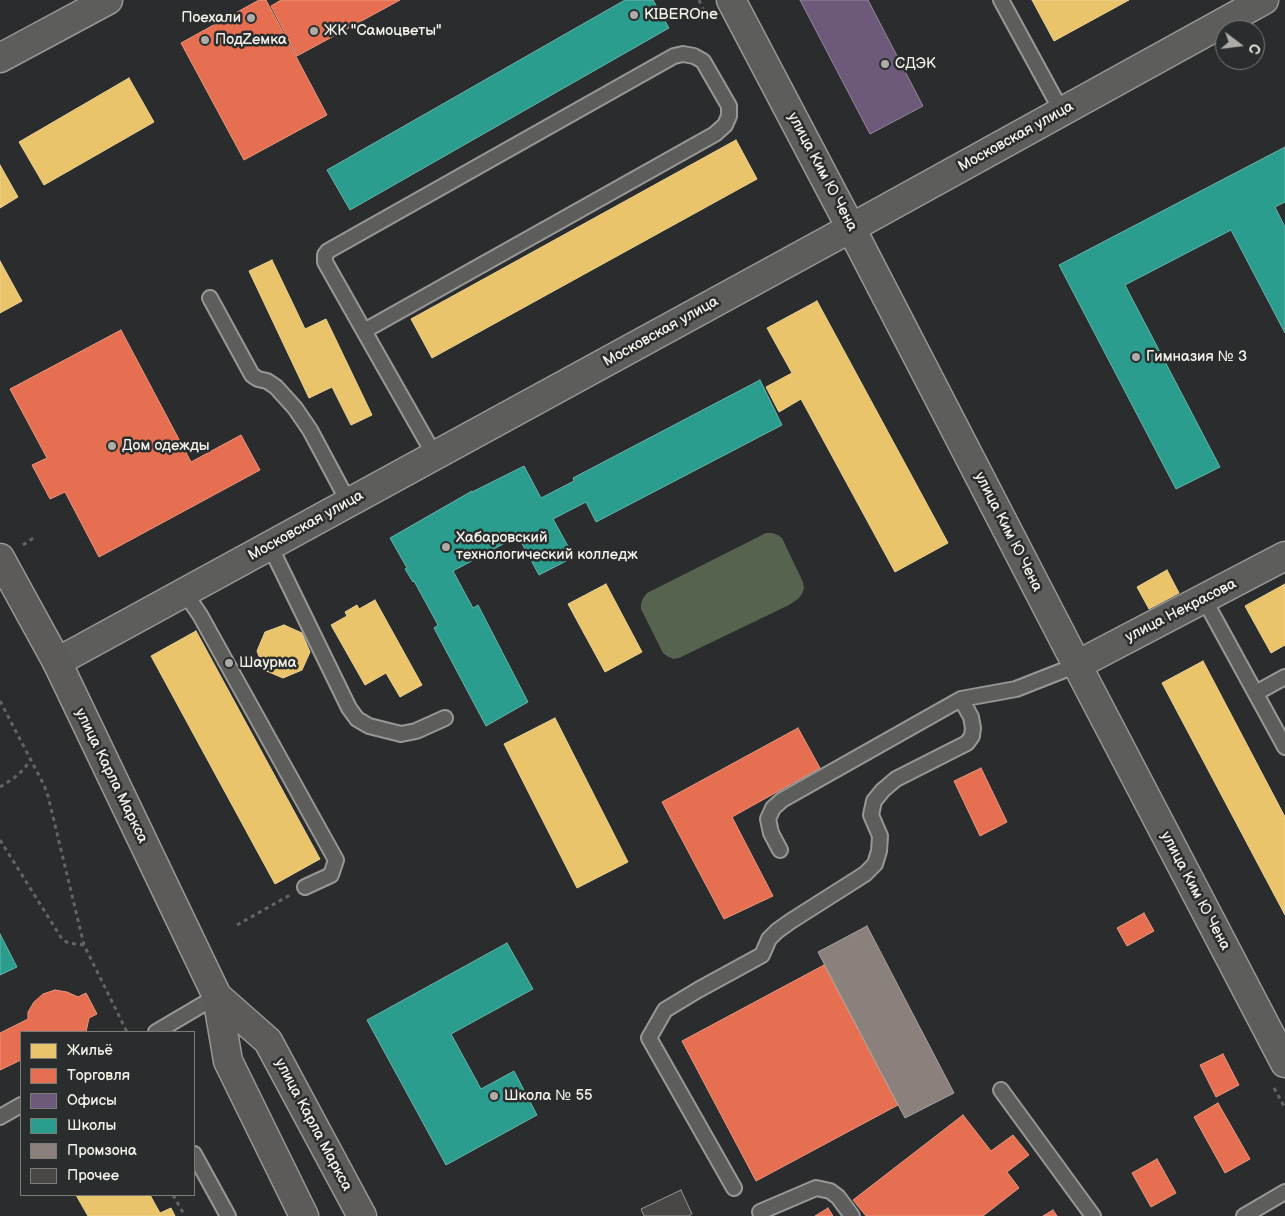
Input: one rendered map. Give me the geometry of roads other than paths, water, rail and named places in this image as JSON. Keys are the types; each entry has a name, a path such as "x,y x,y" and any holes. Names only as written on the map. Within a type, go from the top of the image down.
{"main road":[{"name":"улица Карла Маркса","path":"0,558 57,662 217,996 228,1061 304,1216"},
{"name":"улица Карла Маркса","path":"217,996 268,1041 362,1216"}],"street":[{"path":"0,58 108,0"},
{"name":"улица Ким Ю Чена","path":"731,0 852,228 1285,1063"},
{"name":"Московская улица","path":"57,662 852,228 1264,0"},
{"name":"улица Некрасова","path":"1077,665 1285,556"}],"lane":[{"path":"1001,0 1062,112"},
{"path":"364,331 715,134 725,125 729,116 728,106 703,61 694,56 683,54 674,56 325,254 325,262 434,456"},
{"path":"210,298 252,375 276,387 295,408 310,430 348,503"},
{"path":"270,546 349,708 357,719 369,726 401,734 422,728 445,718"},
{"path":"185,593 205,624 336,860 331,875 305,886"},
{"path":"1204,599 1285,747"},
{"path":"780,850 771,833 768,819 773,808 782,800 962,700 1016,689 1077,665"},
{"path":"1256,693 1285,677"},
{"path":"734,1188 649,1038 665,1010 762,955 769,939 776,931 865,874 875,864 879,851 880,836 871,815 874,801 896,779 967,743 972,736 973,728 971,717 962,700"},
{"path":"158,1031 217,996"},
{"path":"1001,1090 1092,1216"},
{"path":"0,1117 20,1107"},
{"path":"195,1156 228,1216"},
{"path":"760,1212 816,1188 830,1191 838,1197 852,1216"},
{"path":"1244,1216 1285,1192"}],"place":[{"name":"KIBEROne","path":"634,15"},
{"name":"Поехали","path":"251,18"},
{"name":"ЖК \"Самоцветы\"","path":"314,31"},
{"name":"ПодZемка","path":"205,40"},
{"name":"СДЭК","path":"885,64"},
{"name":"Гимназия № 3","path":"1136,357"},
{"name":"Дом одежды","path":"112,446"},
{"name":"Хабаровский технологический колледж","path":"446,547"},
{"name":"Шаурма","path":"229,663"},
{"name":"Школа № 55","path":"494,1096"}]}
